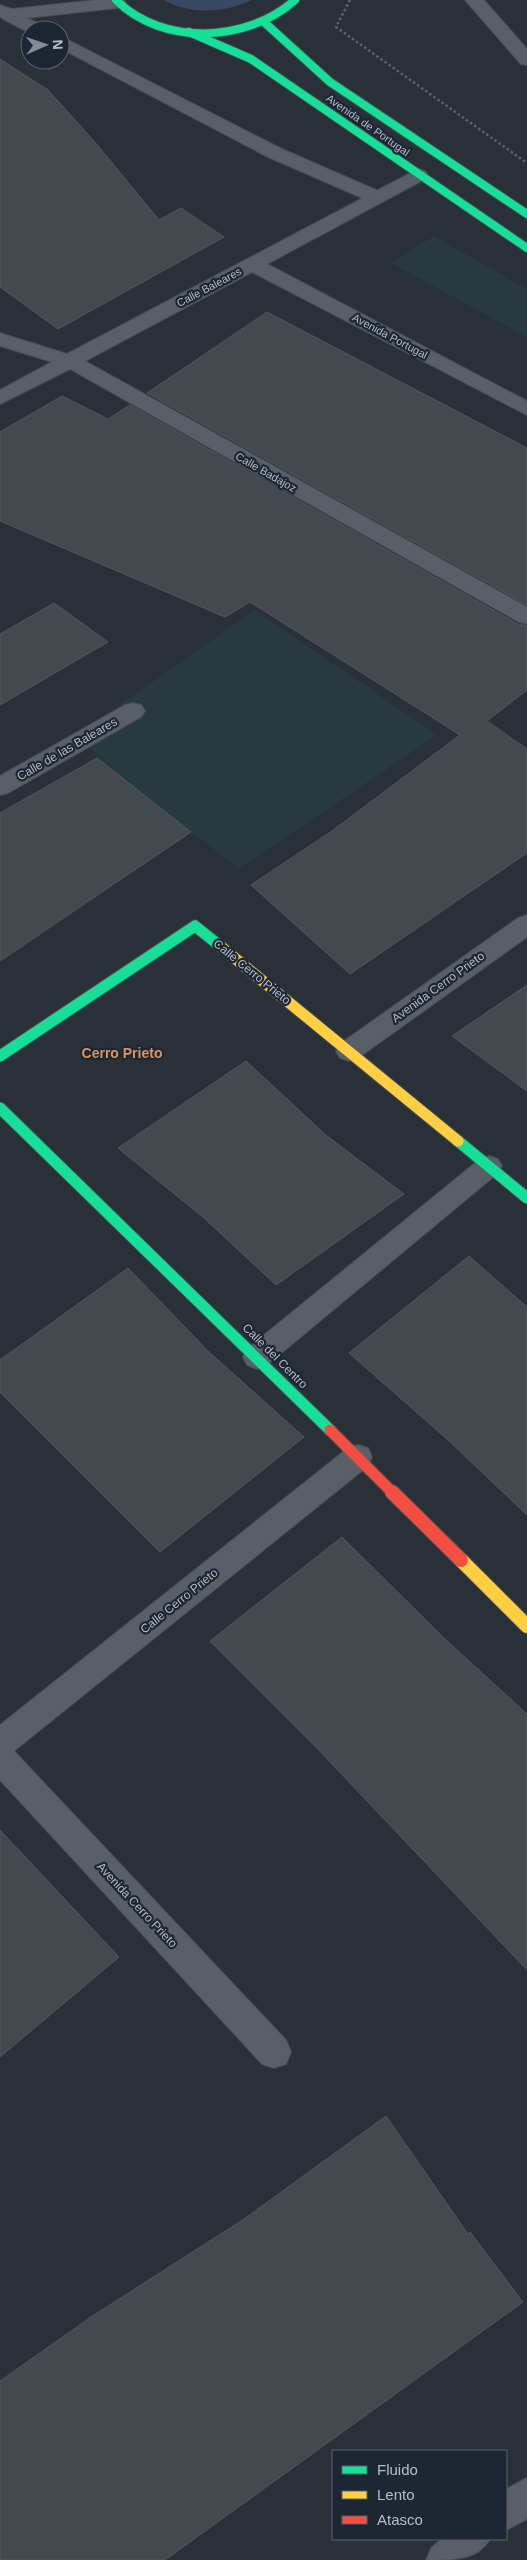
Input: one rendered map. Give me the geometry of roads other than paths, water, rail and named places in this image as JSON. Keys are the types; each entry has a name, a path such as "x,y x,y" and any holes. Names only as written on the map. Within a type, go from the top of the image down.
{"main road":[{"path":"116,1 136,18 154,25 189,32 219,32 264,22 283,12 295,0"},
{"name":"Avenida de Portugal","path":"264,22 330,82 491,192 527,214"},
{"name":"Avenida de Portugal","path":"189,32 252,59 418,175 527,248"},
{"name":"Calle Cerro Prieto","path":"0,1056 195,926 527,1198"},
{"name":"Calle del Centro","path":"0,1108 257,1357 527,1626"}],"street":[{"path":"474,0 527,60"},
{"path":"5,13 116,1"},
{"path":"5,13 20,21"},
{"path":"70,46 275,154 376,197"},
{"name":"Calle Baleares","path":"0,398 72,362 418,175"},
{"name":"Avenida Portugal","path":"252,264 527,409"},
{"name":"Calle Badajoz","path":"0,339 72,362 527,618"},
{"name":"Calle de las Baleares","path":"0,786 133,711"},
{"name":"Avenida Cerro Prieto","path":"349,1051 527,924"},
{"path":"257,1357 489,1166"},
{"name":"Calle Cerro Prieto","path":"0,1744 358,1457"},
{"name":"Avenida Cerro Prieto","path":"0,1758 274,2052"},
{"path":"507,2511 527,2496"},
{"path":"444,2560 471,2540"}],"water":[{"path":"164,0 251,0 219,10 196,10 174,5"}],"district":[{"name":"Cerro Prieto","path":"122,1053"}]}
